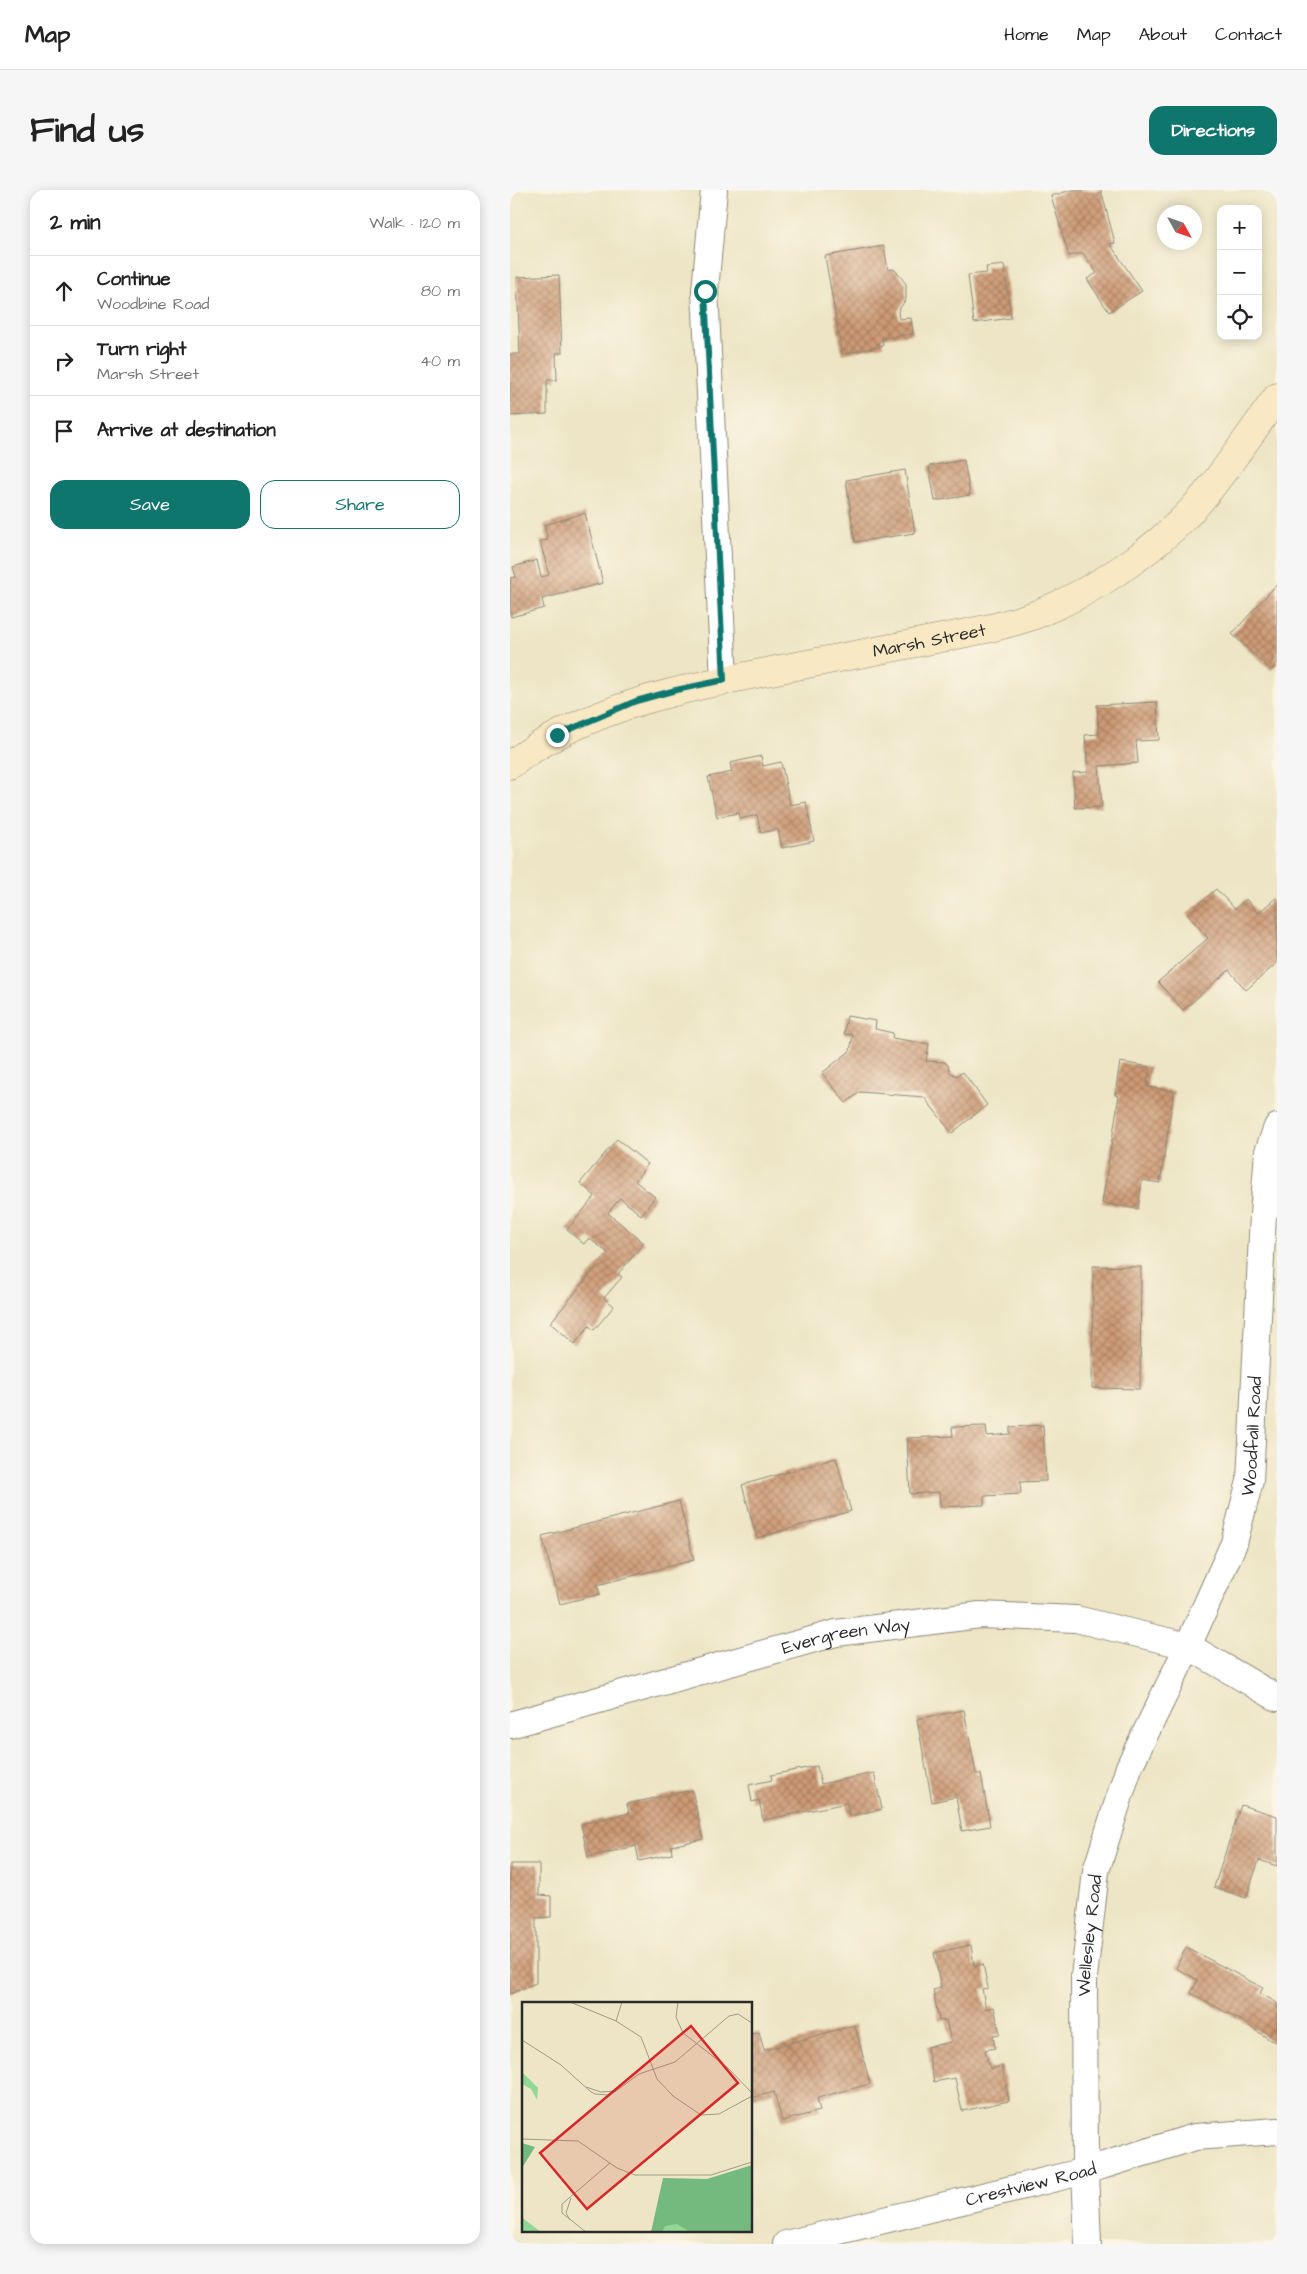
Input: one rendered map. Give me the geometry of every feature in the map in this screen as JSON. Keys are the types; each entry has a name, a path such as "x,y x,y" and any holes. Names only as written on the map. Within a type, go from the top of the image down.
{"street":[{"path":"714,190 705,291 724,680"},
{"name":"Marsh Street","path":"510,765 557,735 628,704 676,690 991,628 1034,615 1072,598 1149,548 1178,523 1204,496 1277,397"},
{"name":"Woodfall Road","path":"1188,1646 1234,1543 1250,1481 1262,1215 1268,1152 1277,1126"},
{"name":"Woodfall Road","path":"1262,1215 1277,1188"},
{"name":"Evergreen Way","path":"510,1725 836,1633 980,1615 1076,1619 1188,1646 1277,1698"},
{"name":"Wellesley Road","path":"1088,2244 1085,2171 1084,1977 1096,1871 1129,1767 1188,1646"},
{"name":"Crestview Road","path":"786,2244 1085,2171 1195,2137 1277,2132"}],"building":[{"path":"1072,190 1101,190 1115,243 1110,244 1142,291 1109,312 1087,279 1097,273 1083,253 1069,256 1051,196"},
{"path":"884,246 888,270 893,269 897,272 906,284 906,299 898,311 899,319 911,318 913,334 882,338 883,346 842,354 825,256"},
{"path":"1004,265 1011,318 974,323 968,275 987,273 986,267"},
{"path":"559,275 562,353 556,353 557,380 547,380 547,414 510,416 510,354 520,354 517,277"},
{"path":"964,460 970,495 935,501 929,466"},
{"path":"905,470 915,533 855,542 846,480"},
{"path":"585,513 603,583 542,599 544,608 511,617 510,578 516,577 513,567 537,560 541,577 549,575 540,541 548,540 544,525"},
{"path":"1277,584 1277,664 1271,670 1232,634"},
{"path":"1157,702 1159,740 1136,741 1138,763 1099,766 1102,807 1075,808 1073,773 1088,772 1085,735 1099,734 1097,705"},
{"path":"761,756 763,766 781,762 790,805 806,802 814,841 782,848 778,829 761,833 757,815 740,819 739,813 717,817 708,777 732,772 730,763"},
{"path":"1216,889 1235,909 1246,899 1258,913 1277,897 1277,963 1246,990 1229,970 1183,1010 1158,982 1208,938 1187,914"},
{"path":"847,1016 876,1021 875,1029 893,1033 892,1038 929,1044 926,1061 944,1062 948,1065 950,1072 956,1076 963,1072 987,1105 952,1133 924,1097 860,1092 846,1103 822,1073 850,1051 853,1035 844,1034"},
{"path":"1120,1062 1150,1067 1147,1087 1174,1091 1160,1183 1142,1180 1138,1209 1102,1203 1119,1096 1115,1095"},
{"path":"617,1139 648,1164 635,1181 655,1197 641,1215 620,1198 608,1213 644,1243 618,1274 622,1277 604,1298 614,1306 594,1330 589,1326 575,1344 550,1323 608,1253 589,1238 584,1244 567,1230 595,1196 580,1183"},
{"path":"1093,1266 1141,1267 1140,1389 1092,1388"},
{"path":"1043,1425 1046,1481 1020,1482 1021,1494 984,1496 984,1505 940,1507 939,1492 910,1494 907,1438 953,1436 952,1427 986,1426 987,1436 1010,1434 1010,1427"},
{"path":"836,1458 851,1511 757,1538 742,1485"},
{"path":"679,1501 694,1560 597,1585 600,1594 560,1604 542,1536"},
{"path":"964,1710 976,1774 981,1774 990,1826 962,1831 956,1797 932,1802 917,1719"},
{"path":"817,1766 821,1784 874,1773 882,1809 849,1816 847,1803 763,1820 759,1800 752,1802 749,1785 772,1780 771,1775"},
{"path":"692,1790 703,1839 671,1846 672,1854 639,1861 636,1846 588,1857 581,1824 629,1813 627,1804"},
{"path":"1241,1805 1277,1816 1277,1866 1259,1860 1246,1898 1214,1887"},
{"path":"510,1864 539,1864 539,1895 551,1896 551,1917 536,1918 536,1983 510,1994"},
{"path":"971,1945 974,1966 983,1964 988,1988 982,1989 986,2009 994,2007 1000,2034 993,2035 995,2048 985,2050 990,2069 1002,2066 1009,2101 962,2111 955,2078 934,2082 927,2047 951,2042 946,2020 939,2021 933,1990 941,1988 934,1953"},
{"path":"1186,1947 1263,1988 1260,1993 1277,2003 1277,2042 1270,2040 1242,2021 1191,1993 1198,1980 1176,1968"},
{"path":"855,2025 870,2084 817,2098 820,2111 782,2121 774,2092 752,2098 752,2034 759,2032 764,2050"}],"route":[{"path":"557,735 636,701 724,680 705,291"}]}
